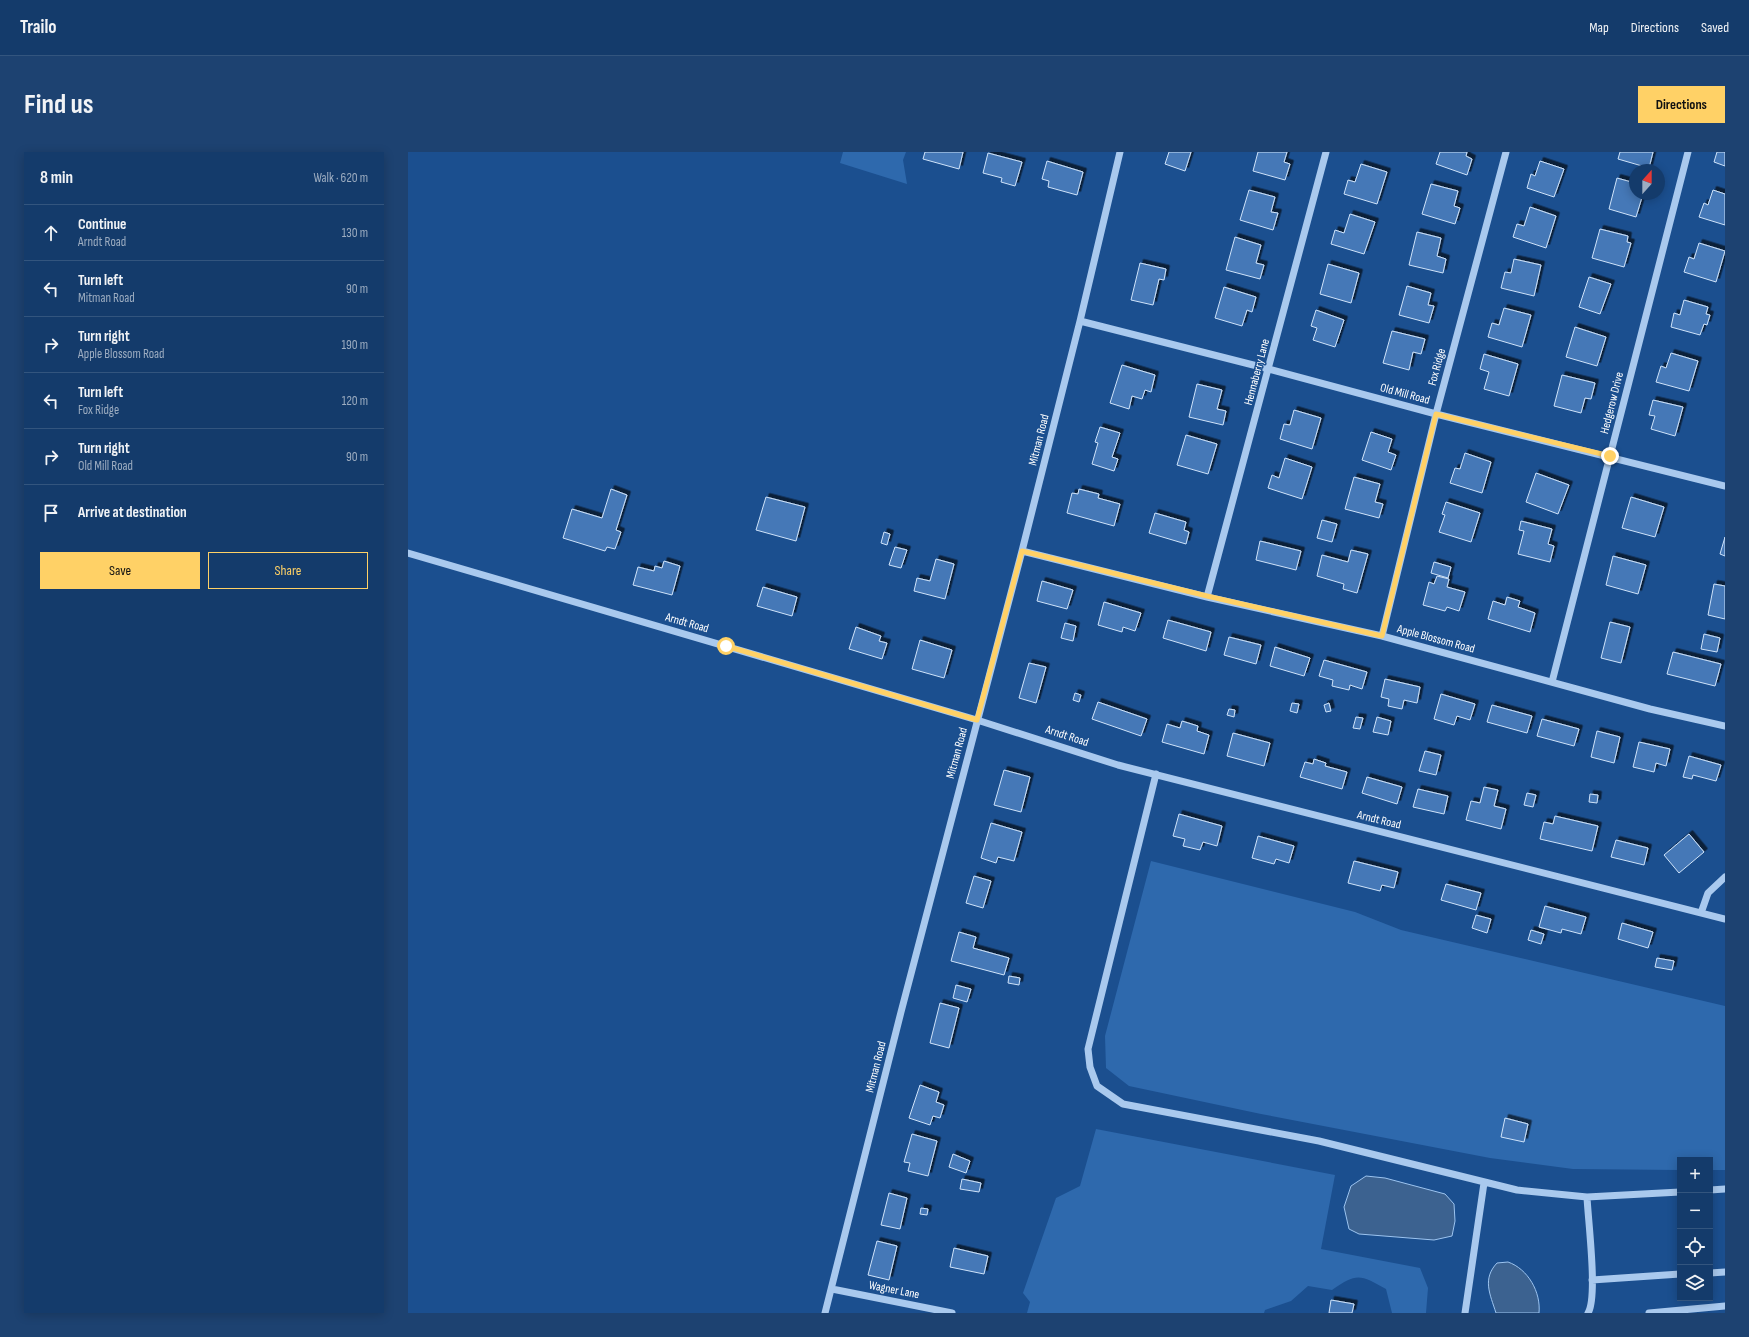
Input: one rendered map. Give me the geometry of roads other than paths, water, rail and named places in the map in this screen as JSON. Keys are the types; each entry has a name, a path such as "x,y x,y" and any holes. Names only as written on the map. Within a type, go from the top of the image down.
{"street":[{"name":"Mitman Road","path":"825,1313 901,1012 1022,551 1080,321 1120,152"},
{"name":"Hennaberry Lane","path":"1207,596 1326,152"},
{"name":"Fox Ridge","path":"1382,636 1436,414 1506,152"},
{"name":"Hedgerow Drive","path":"1552,682 1688,152"},
{"name":"Old Mill Road","path":"1080,321 1269,369 1436,414 1610,456 1725,486"},
{"name":"Apple Blossom Road","path":"1022,551 1207,596 1382,636 1650,709 1725,726"},
{"name":"Arndt Road","path":"408,553 977,720 1118,765 1725,919"},
{"path":"1156,774 1088,1049 1090,1067 1097,1086 1123,1104 1319,1141 1517,1190 1587,1197 1677,1192"},
{"path":"1701,913 1708,892 1725,877"},
{"path":"1465,1313 1484,1183"},
{"path":"1713,1190 1725,1189"},
{"path":"1587,1197 1592,1280 1592,1307 1588,1313"},
{"path":"1713,1273 1725,1272"},
{"path":"1592,1280 1677,1274"},
{"name":"Wagner Lane","path":"832,1289 952,1313"},
{"path":"1649,1313 1725,1306"}]}
